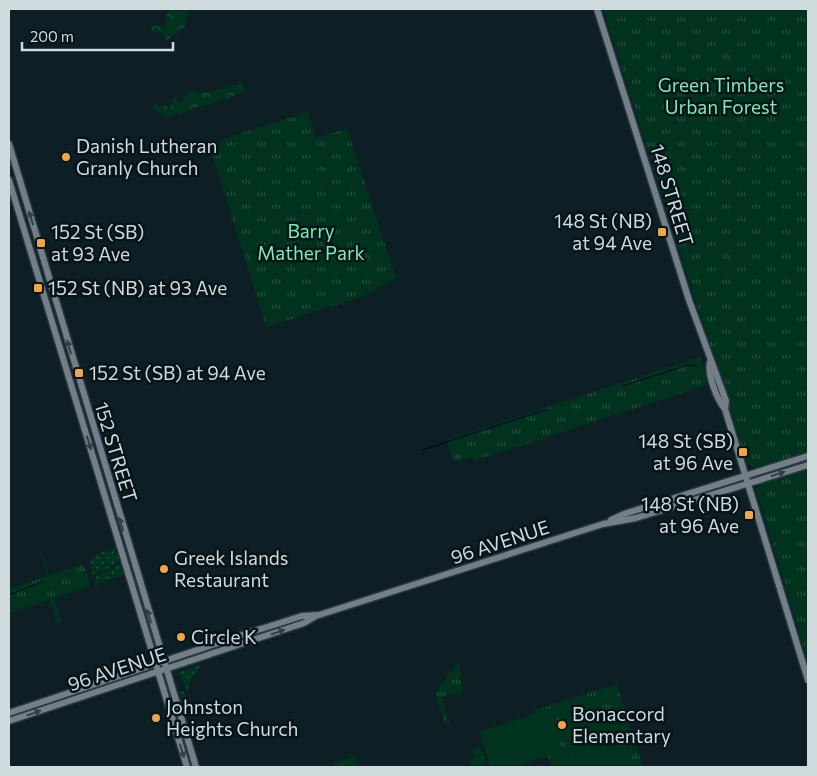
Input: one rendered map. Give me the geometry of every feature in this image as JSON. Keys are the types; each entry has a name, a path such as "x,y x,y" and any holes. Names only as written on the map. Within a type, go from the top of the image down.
{"main road":[{"name":"148 STREET","path":"597,9 710,362 715,367 726,401 725,409 808,680"},
{"name":"152 STREET","path":"9,144 162,661 196,767"},
{"name":"152 STREET","path":"9,180 157,671 188,767"},
{"name":"96 AVENUE","path":"603,524 624,514 808,456"},
{"name":"96 AVENUE","path":"9,721 304,624 320,615 603,524 636,518 808,465"},
{"path":"126,568 136,571"},
{"name":"96 AVENUE","path":"12,712 155,663 302,616 320,615"},
{"path":"9,721 12,712"}],"green space":[{"path":"170,9 189,9 184,29 166,40 160,32 149,32 153,26 166,27 166,16"},
{"name":"Green Timbers Urban Forest","path":"603,9 808,9 808,452 754,468 747,464"},
{"path":"241,84 246,90 180,115 175,114 166,119 153,108 153,104 171,107 173,98 176,98 181,103 186,94 192,90 202,93"},
{"name":"Barry Mather Park","path":"308,112 316,138 347,129 396,278 364,296 266,327 209,144"},
{"path":"700,357 709,384 506,451 474,460 473,458 454,461 447,440"},
{"path":"808,468 808,662 756,489 760,482"},
{"path":"115,548 119,561 104,571 93,575 90,565 92,556"},
{"path":"40,553 42,553 49,575 83,564 91,586 54,598 61,620 58,625 49,600 9,613 9,589 47,576"},
{"path":"120,564 123,575 102,582 99,581 100,585 97,586 94,578"},
{"path":"457,663 459,663 463,691 442,698 450,724 446,726 435,693"},
{"path":"201,664 189,684 187,695 184,682 177,673"},
{"name":"Bonaccord Elementary","path":"617,684 643,767 551,767 533,711"},
{"path":"183,691 187,698 183,710 177,692"},
{"path":"601,702 621,767 576,767 560,715"},
{"path":"549,709 562,752 513,767 490,767 479,732"},
{"path":"480,747 486,764 484,767 471,767 469,760 475,758 472,749"},
{"path":"355,756 358,767 330,767 335,763"}],"waterway":[{"path":"623,386 688,365 697,366"},
{"path":"422,450 548,409"},
{"path":"9,595 44,581"}],"place":[{"name":"Danish Lutheran Granly Church","path":"66,157"},
{"name":"148 St (NB) at 94 Ave","path":"662,232"},
{"name":"152 St (SB) at 93 Ave","path":"41,243"},
{"name":"152 St (NB) at 93 Ave","path":"38,288"},
{"name":"152 St (SB) at 94 Ave","path":"79,373"},
{"name":"148 St (SB) at 96 Ave","path":"743,452"},
{"name":"148 St (NB) at 96 Ave","path":"749,515"},
{"name":"Greek Islands Restaurant","path":"164,569"},
{"name":"Circle K","path":"181,637"},
{"name":"Johnston Heights Church","path":"156,718"},
{"name":"Bonaccord Elementary","path":"562,725"}]}
